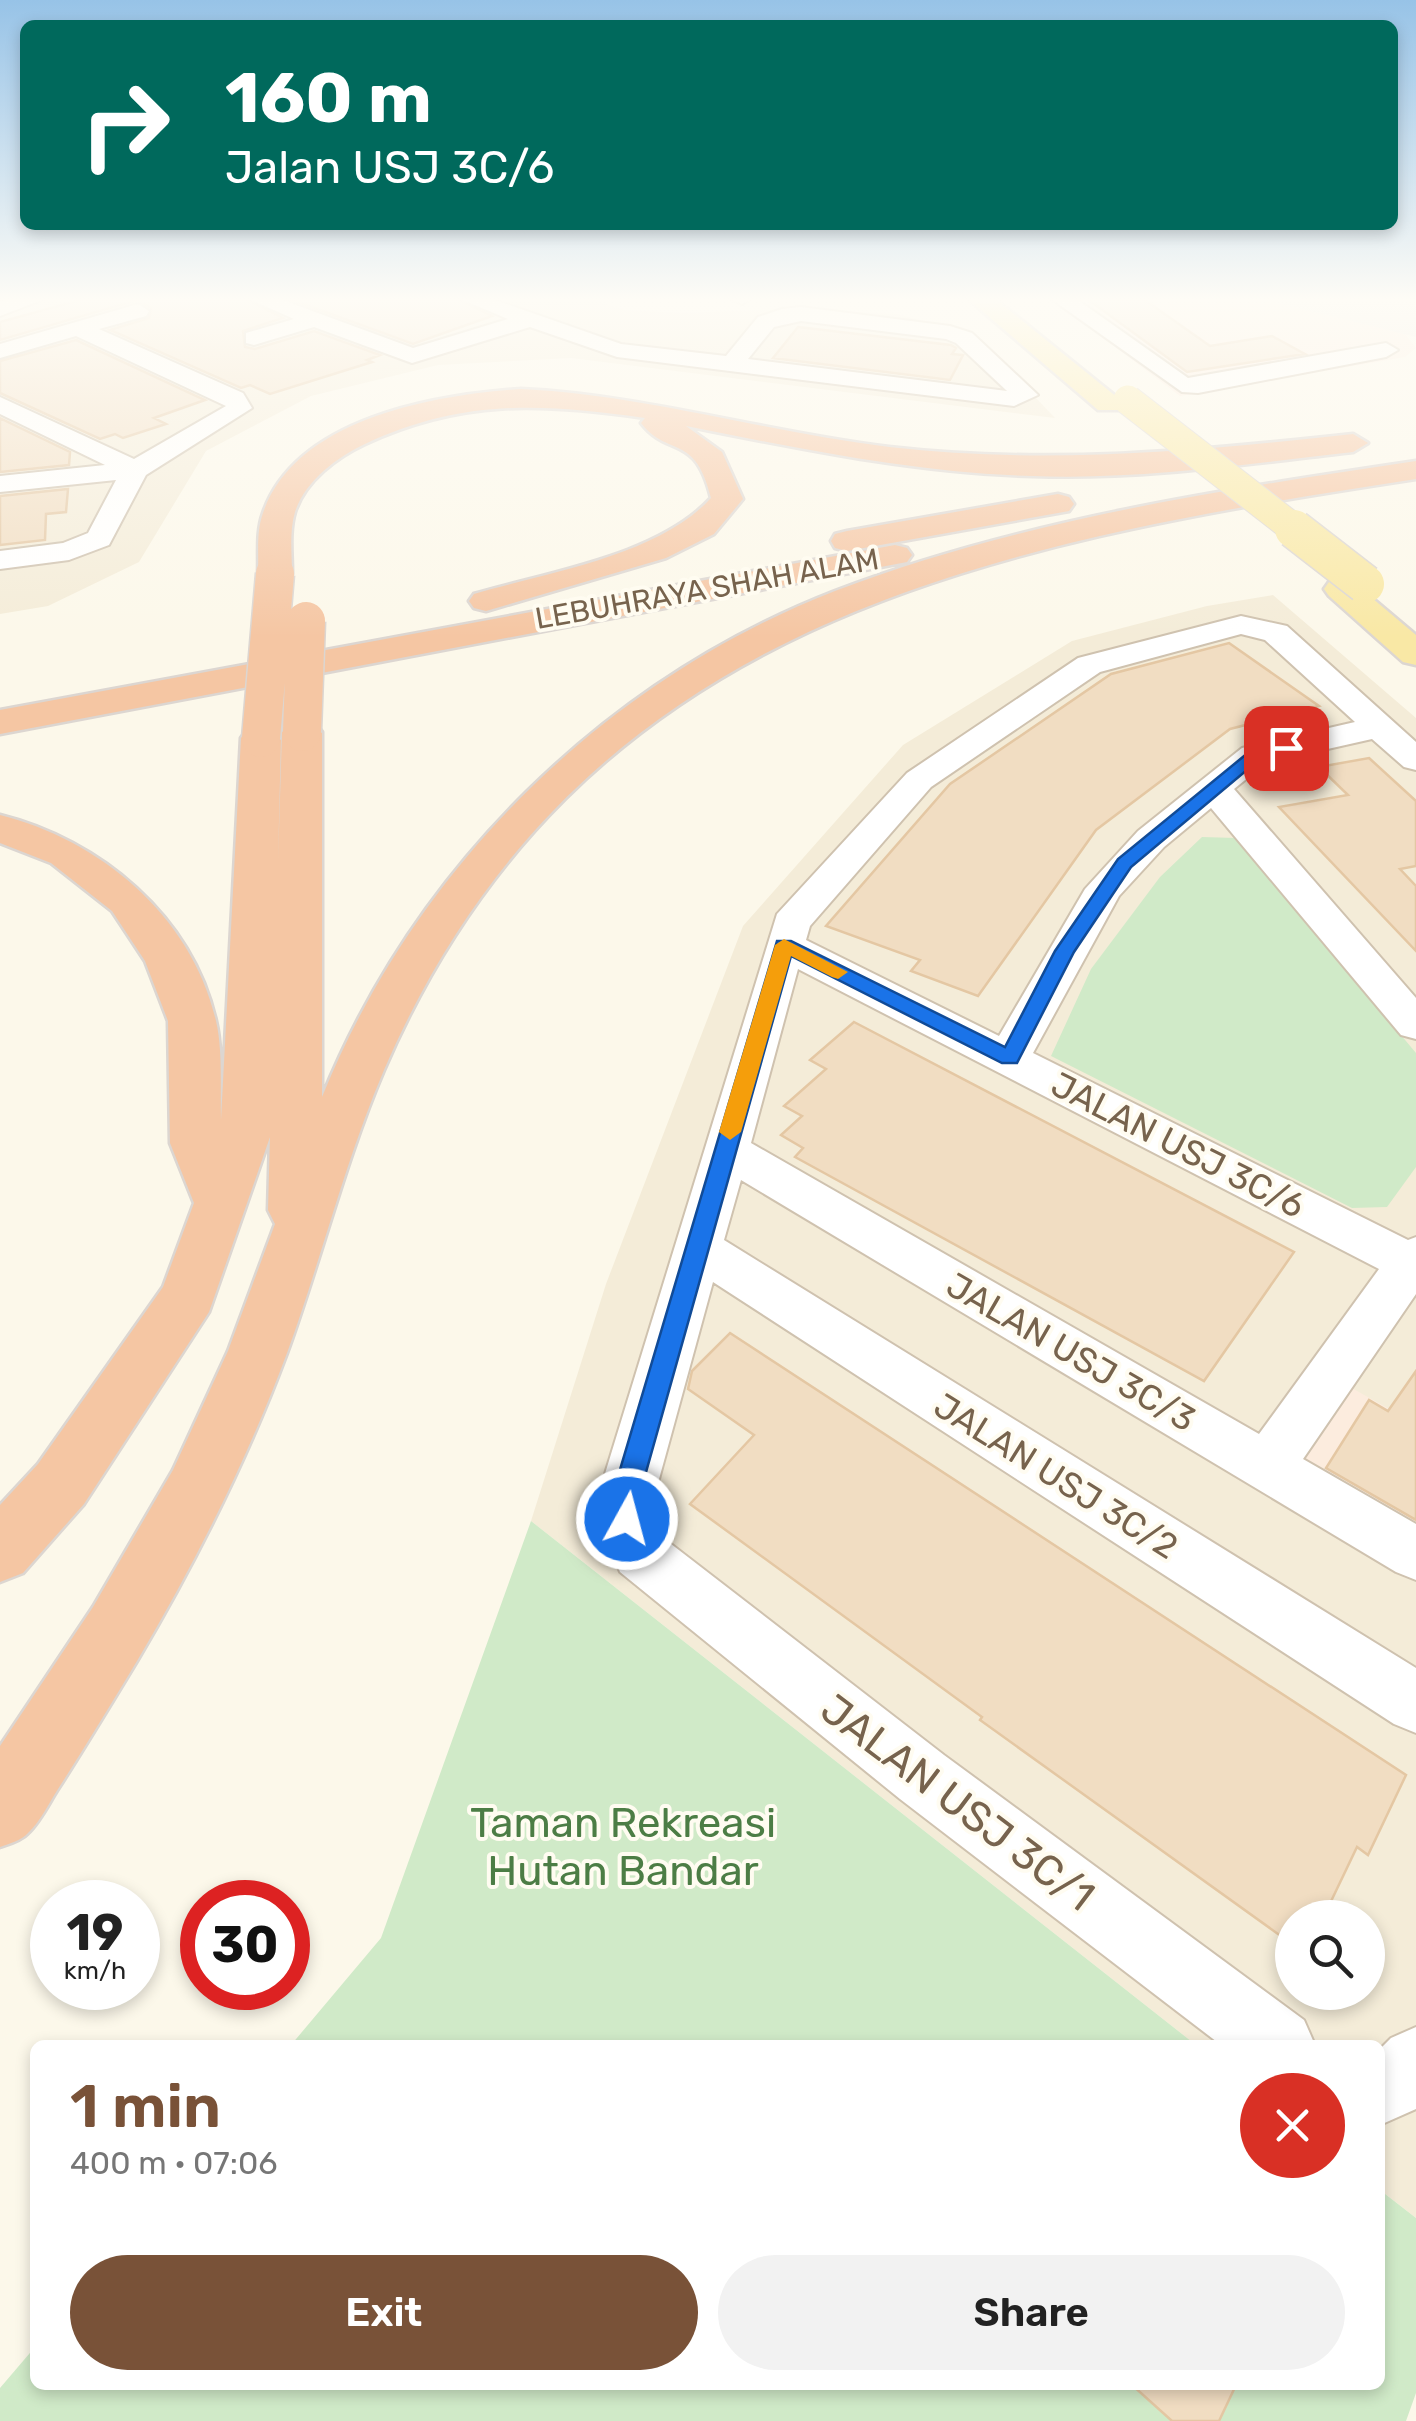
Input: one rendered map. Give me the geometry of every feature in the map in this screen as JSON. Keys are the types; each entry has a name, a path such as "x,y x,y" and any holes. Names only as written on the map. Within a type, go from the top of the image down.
{"highway":[{"path":"0,1552 60,1484 189,1296 247,1128 282,735 291,573 279,514 295,484 327,452 386,420 423,411"},
{"path":"317,510 320,494 336,470 378,441 448,417 497,411"},
{"path":"460,610 654,552 702,528 727,500 720,464 697,442 655,423 596,411"},
{"path":"658,411 825,446 1006,466 1137,464 1407,448"},
{"name":"LEBUHRAYA SHAH ALAM","path":"0,722 841,564 1213,500 1407,448"},
{"name":"LEBUHRAYA SHAH ALAM","path":"0,692 1164,485 1407,448"},
{"path":"0,1810 97,1669 221,1439 294,1253 357,1074 406,974 462,887 568,772 654,703 756,644 842,601 939,567 1213,500"},
{"path":"282,735 294,1253"},
{"path":"0,828 66,854 128,901 168,960 192,1021 196,1143 221,1202"}],"main road":[{"path":"1129,411 1353,586 1416,625"},
{"path":"1353,586 1416,654"}],"street":[{"path":"14,411 135,470"},
{"path":"0,484 135,470 235,411"},
{"path":"0,560 69,551 99,539 135,470"},
{"path":"697,1247 791,923 919,780 1088,665 1241,625 1276,632 1416,760"},
{"path":"1009,1058 1065,951 1125,863 1212,786 1254,755 1378,726"},
{"path":"1212,786 1416,1025"},
{"name":"JALAN USJ 3C/6","path":"784,945 1413,1260"},
{"name":"JALAN USJ 3C/3","path":"725,1149 1416,1554"},
{"name":"JALAN USJ 3C/1","path":"697,1247 628,1490 627,1519 640,1554 922,1777 1272,2040"},
{"name":"JALAN USJ 3C/2","path":"697,1247 1416,1703"},
{"path":"1266,1467 1413,1260"}],"shaded area":[{"path":"0,411 282,411 206,451 139,562 48,606 0,614"},
{"path":"998,411 1048,411 1055,418"},
{"path":"1273,595 1416,718 1416,2218 1385,2194 1385,2040 1190,2040 531,1521 606,1284 743,926 903,745 1072,641 1207,606"},
{"path":"1341,1382 1416,1424 1416,1541 1285,1465"}],"green space":[{"path":"1202,837 1236,838 1416,1053 1416,1167 1387,1207 1352,1208 1051,1056 1091,969 1160,877"},
{"name":"Taman Rekreasi Hutan Bandar","path":"531,1521 1190,2040 295,2040 381,1938"},
{"path":"1385,2194 1416,2218 1416,2393 1406,2421 0,2421 0,2388 30,2353 30,2390 1385,2390"}],"building":[{"path":"39,411 174,411 154,418 166,424 123,438 115,434 100,439"},
{"path":"0,418 70,452 69,465 0,472"},
{"path":"68,489 66,512 46,514 45,540 0,545 0,496"},
{"path":"1229,643 1319,706 1230,729 1096,830 978,996 911,971 920,960 826,926 950,784 1111,674"},
{"path":"1369,758 1416,801 1416,866 1400,869 1416,886 1416,951 1279,807 1348,795 1319,767"},
{"path":"854,1022 1294,1252 1204,1381 795,1157 803,1148 781,1135 802,1116 784,1106 826,1069 810,1060"},
{"path":"730,1333 1406,1775 1368,1855 1357,1847 1332,1900 1275,1900 1275,1932 980,1720 982,1717 690,1504 754,1435 688,1389 692,1371"},
{"path":"1416,1371 1416,1520 1326,1468 1369,1400 1388,1411"},
{"path":"1138,2390 1234,2390 1219,2421 1172,2421"}],"slow traffic":[{"path":"730,1132 784,945 838,972"}],"route":[{"path":"627,1519 628,1490 784,945 1009,1058 1065,951 1125,863 1254,755 1286,748"}]}
